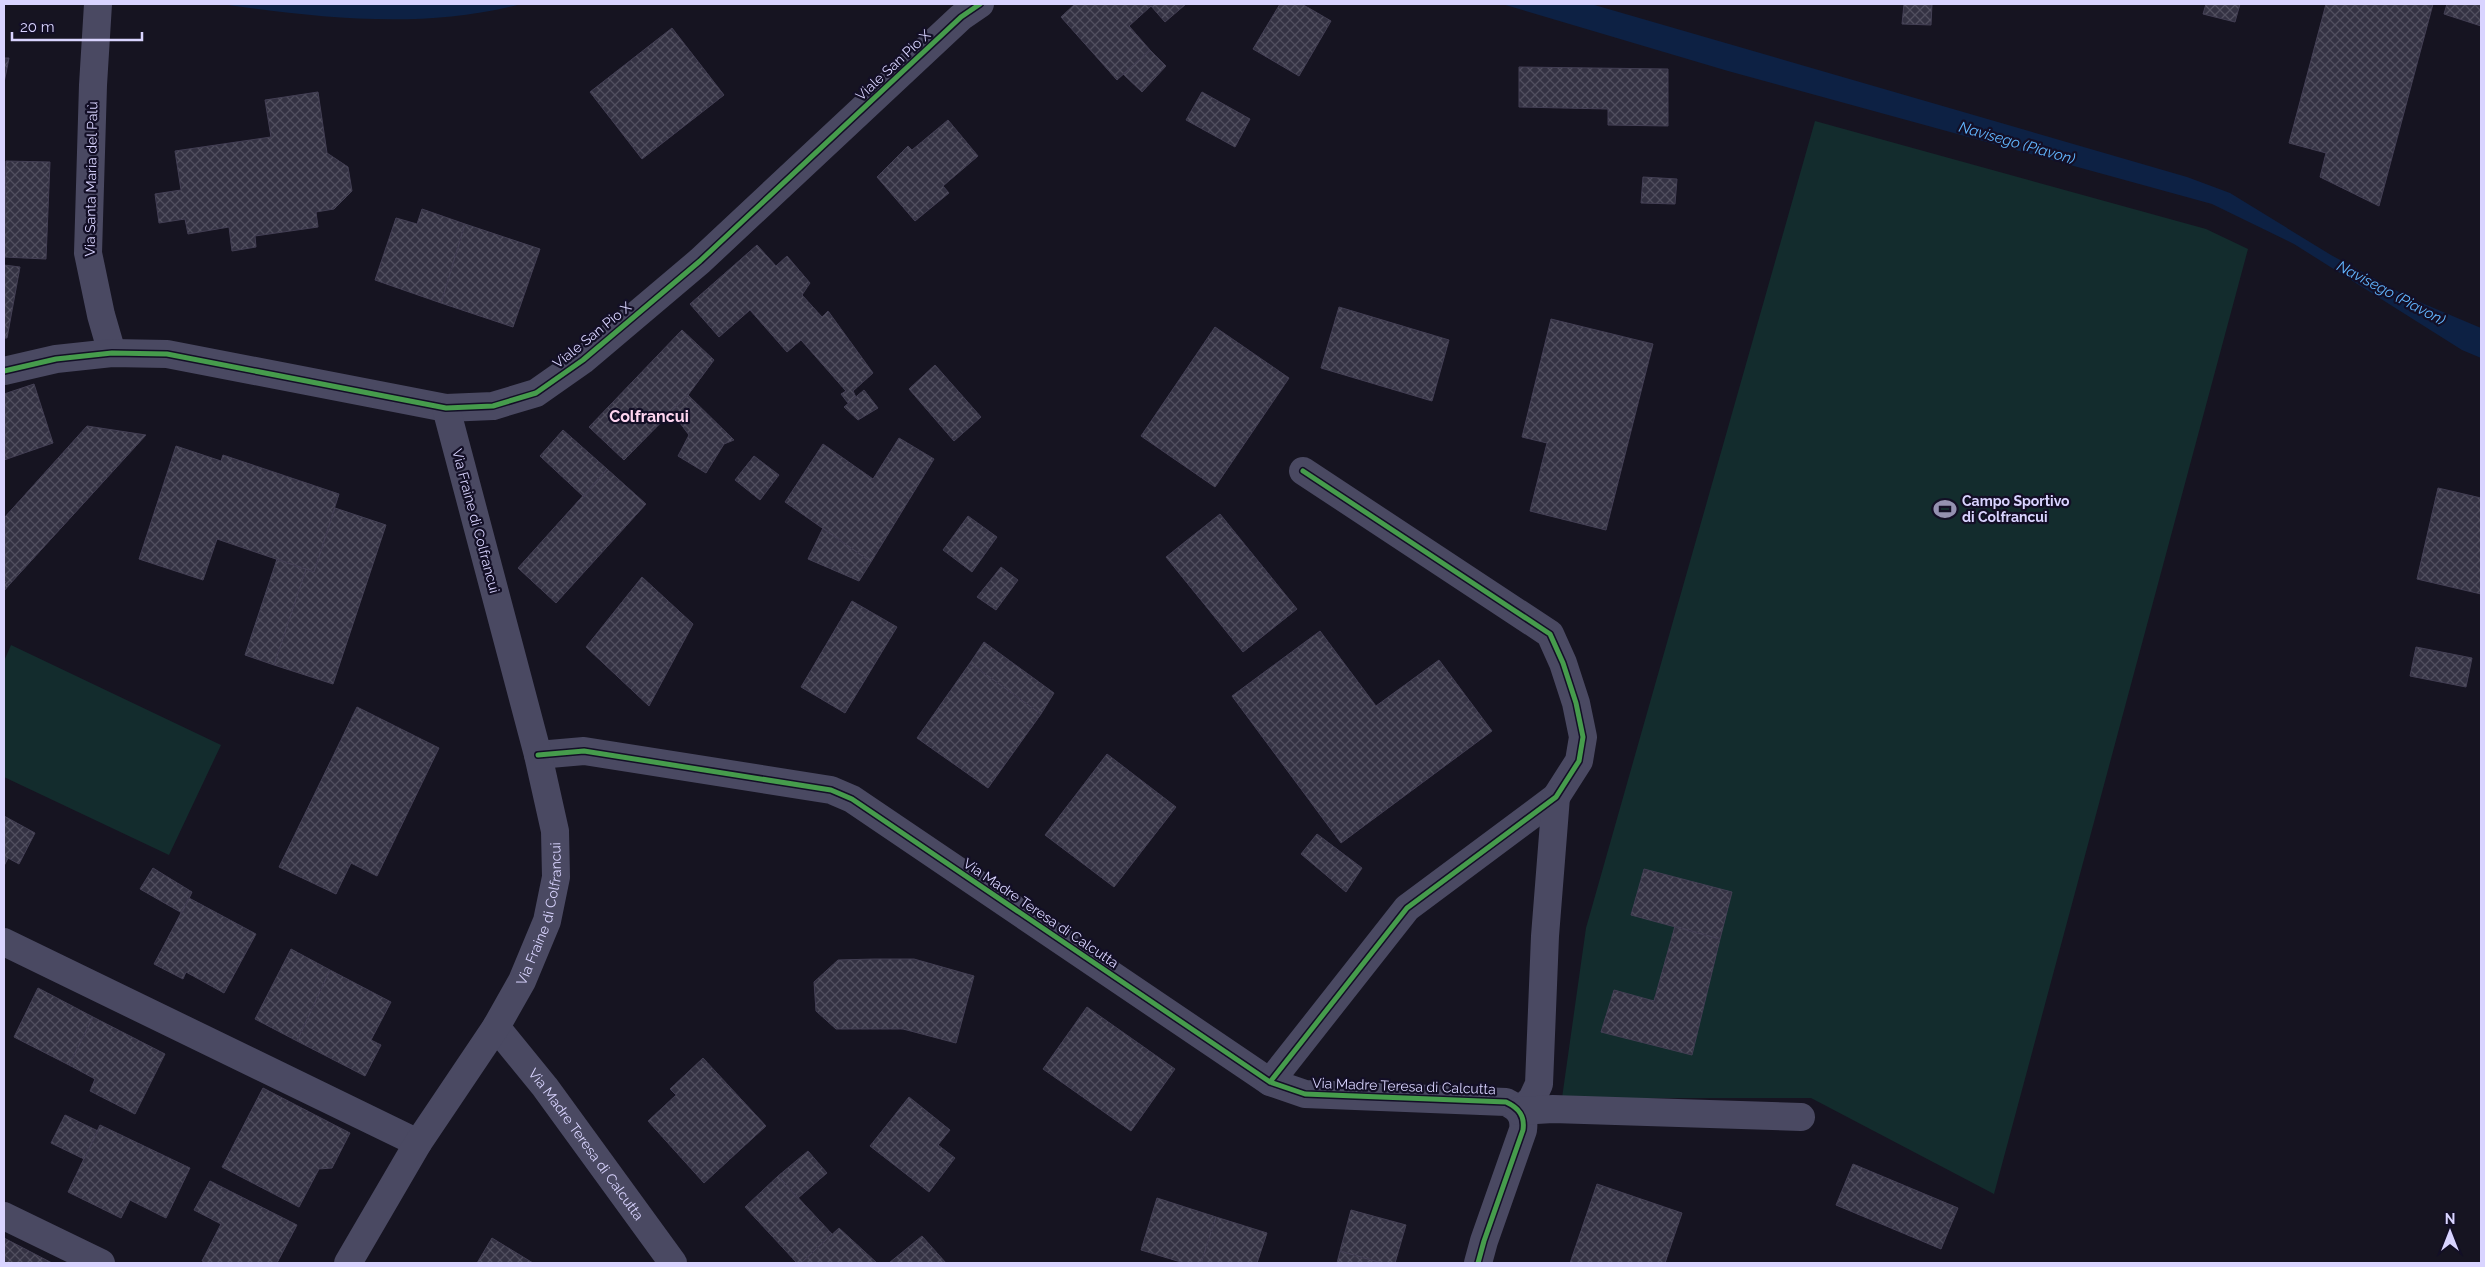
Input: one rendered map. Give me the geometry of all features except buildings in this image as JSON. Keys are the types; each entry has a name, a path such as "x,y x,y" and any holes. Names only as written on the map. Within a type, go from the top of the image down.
{"street":[{"name":"Via Santa Maria del Palù","path":"98,4 93,85 88,253 101,315 112,352"},
{"name":"Viale San Pio X","path":"4,371 56,359 112,352 167,354 446,408 493,406 536,393 583,360 700,261 961,17 980,4"},
{"name":"Via Fraine di Colfrancui","path":"348,1263 418,1143 496,1026 522,981 547,921 556,877 555,831 538,756 446,408"},
{"path":"1270,1082 1407,908 1556,797 1579,760 1582,737 1576,703 1563,662 1550,634 1303,471"},
{"name":"Via Madre Teresa di Calcutta","path":"538,756 584,751 831,790 852,799 1270,1082 1305,1094 1506,1102 1519,1111"},
{"path":"1519,1111 1532,1099 1539,1084 1545,936 1556,797"},
{"path":"4,942 418,1143"},
{"name":"Via Madre Teresa di Calcutta","path":"496,1026 545,1087 673,1263"},
{"path":"1519,1111 1553,1109 1801,1117"},
{"path":"1478,1263 1523,1130 1524,1123 1519,1111"},
{"path":"4,1216 101,1263"}],"green space":[{"name":"Campo Sportivo di Colfrancui","path":"1815,121 2206,229 2248,249 1994,1194 1811,1098 1562,1098 1586,928"},
{"path":"11,645 221,745 169,855 4,777 4,661"}],"water":[{"path":"221,4 521,4 484,12 446,17 371,19 296,14"},
{"name":"Navisego (Piavon)","path":"1502,4 1591,4 2187,177 2230,193 2331,255 2410,298 2481,328 2481,358 2462,350 2294,244 2212,204 1728,71"}],"cycle path":[{"path":"4,371 56,359 112,353 167,354 446,408 493,406 536,393 583,360 700,261 961,17 980,4"},
{"path":"1270,1082 1407,908 1556,797 1579,761 1583,737 1576,703 1563,663 1550,634 1303,471"},
{"path":"538,755 584,751 831,790 852,799 1270,1082 1305,1094 1506,1102 1511,1104 1522,1117 1523,1130 1478,1263"}],"place":[{"name":"Campo Sportivo di Colfrancui","path":"1945,509"}],"district":[{"name":"Colfrancui","path":"649,416"}]}
